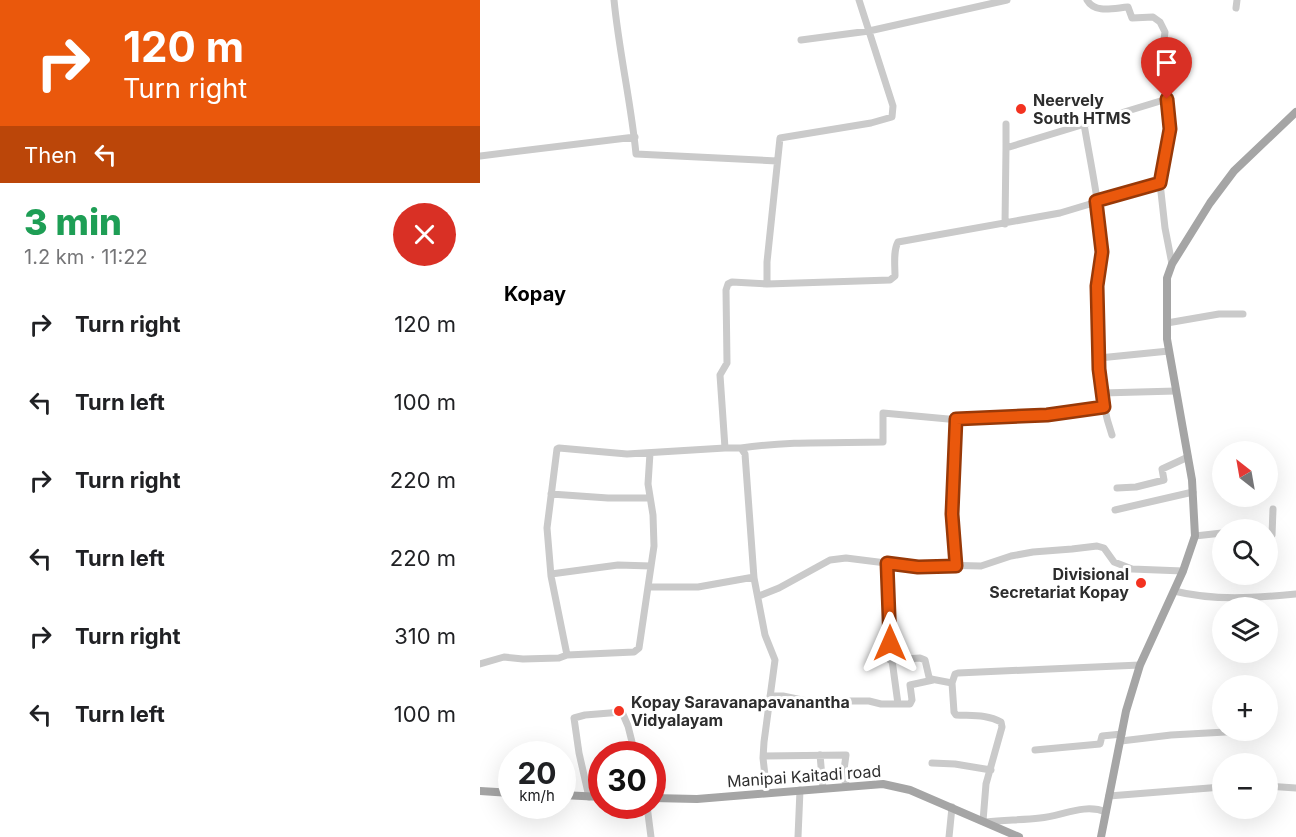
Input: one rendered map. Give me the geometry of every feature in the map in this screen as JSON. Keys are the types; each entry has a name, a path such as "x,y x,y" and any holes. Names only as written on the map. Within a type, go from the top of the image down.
{"main road":[{"path":"1101,837 1126,711 1140,665 1183,571 1195,536 1193,492 1188,457 1168,351 1166,286 1172,264 1233,171 1296,112"},
{"name":"Manipai Kaitadi road","path":"666,798 697,799 883,784 897,786 952,807 1019,837"},
{"path":"480,791 498,792"}],"street":[{"path":"614,0 618,41 636,154 777,161"},
{"path":"767,284 780,138 871,123 892,117 892,106 859,0"},
{"path":"801,40 869,31 1007,0"},
{"path":"1087,0 1091,7 1096,9 1128,3 1132,18 1153,17 1160,22 1165,32 1162,55 1170,129 1160,183 1172,264"},
{"path":"1236,8 1237,0"},
{"path":"1006,148 1167,99"},
{"path":"1005,224 1006,124"},
{"path":"1084,124 1102,252 1097,286 1099,358 1104,407 1112,435"},
{"path":"480,156 634,136"},
{"path":"725,448 720,375 727,363 726,290 728,284 732,282 767,284 890,280 895,276 898,242 1060,213 1160,183"},
{"path":"1167,323 1219,314 1243,314"},
{"path":"1099,358 1168,351"},
{"path":"1102,393 1176,391"},
{"path":"567,655 551,574 547,528 557,449 559,448 627,454 741,448 766,444 883,442 883,413 956,419 1047,415 1104,407"},
{"path":"956,419 952,514 956,566"},
{"path":"741,448 745,454 754,577 765,635 775,660 764,756 768,793"},
{"path":"480,664 504,657 559,658 567,655 634,652 639,648 644,631 654,546 653,515 648,484 650,453"},
{"path":"1117,488 1136,488 1164,480 1162,469 1188,457"},
{"path":"1115,510 1193,492"},
{"path":"551,494 650,498"},
{"path":"1273,509 1273,519"},
{"path":"1195,536 1212,534"},
{"path":"759,596 779,588 830,560 846,558 918,567 981,566 1011,556 1033,552 1097,546 1104,548 1117,564 1132,568 1183,571"},
{"path":"887,563 890,660 892,660 898,704"},
{"path":"551,574 618,565 651,566"},
{"path":"648,586 698,587 754,577"},
{"path":"1174,591 1191,595 1233,598 1296,594"},
{"path":"892,660 920,658 925,660 928,677 933,680"},
{"path":"1106,812 1078,809 1041,818 985,821 986,784 1002,727 1001,722 975,715 956,715 952,683 955,674 958,673 1140,665"},
{"path":"770,696 783,696 816,703 864,701 874,704 910,704 912,700 910,685 933,680 952,683"},
{"path":"588,793 574,718 622,712 632,741"},
{"path":"1035,750 1100,744 1102,736 1121,738 1212,733"},
{"path":"764,756 820,754 846,756 843,777 847,786"},
{"path":"820,754 823,788"},
{"path":"932,763 991,770"},
{"path":"1278,787 1296,788"},
{"path":"1109,796 1212,788"},
{"path":"798,837 800,790"},
{"path":"948,837 952,807"},
{"path":"649,819 651,837"}],"place":[{"name":"Neervely South HTMS","path":"1021,109"},
{"name":"Divisional Secretariat Kopay","path":"1141,583"},
{"name":"Kopay Saravanapavanantha Vidyalayam","path":"619,711"}],"district":[{"name":"Kopay","path":"535,294"}],"route":[{"path":"890,643 887,563 918,567 956,566 952,514 956,419 1047,415 1104,407 1099,369 1097,286 1102,252 1096,201 1160,183 1170,129 1167,99"}]}
